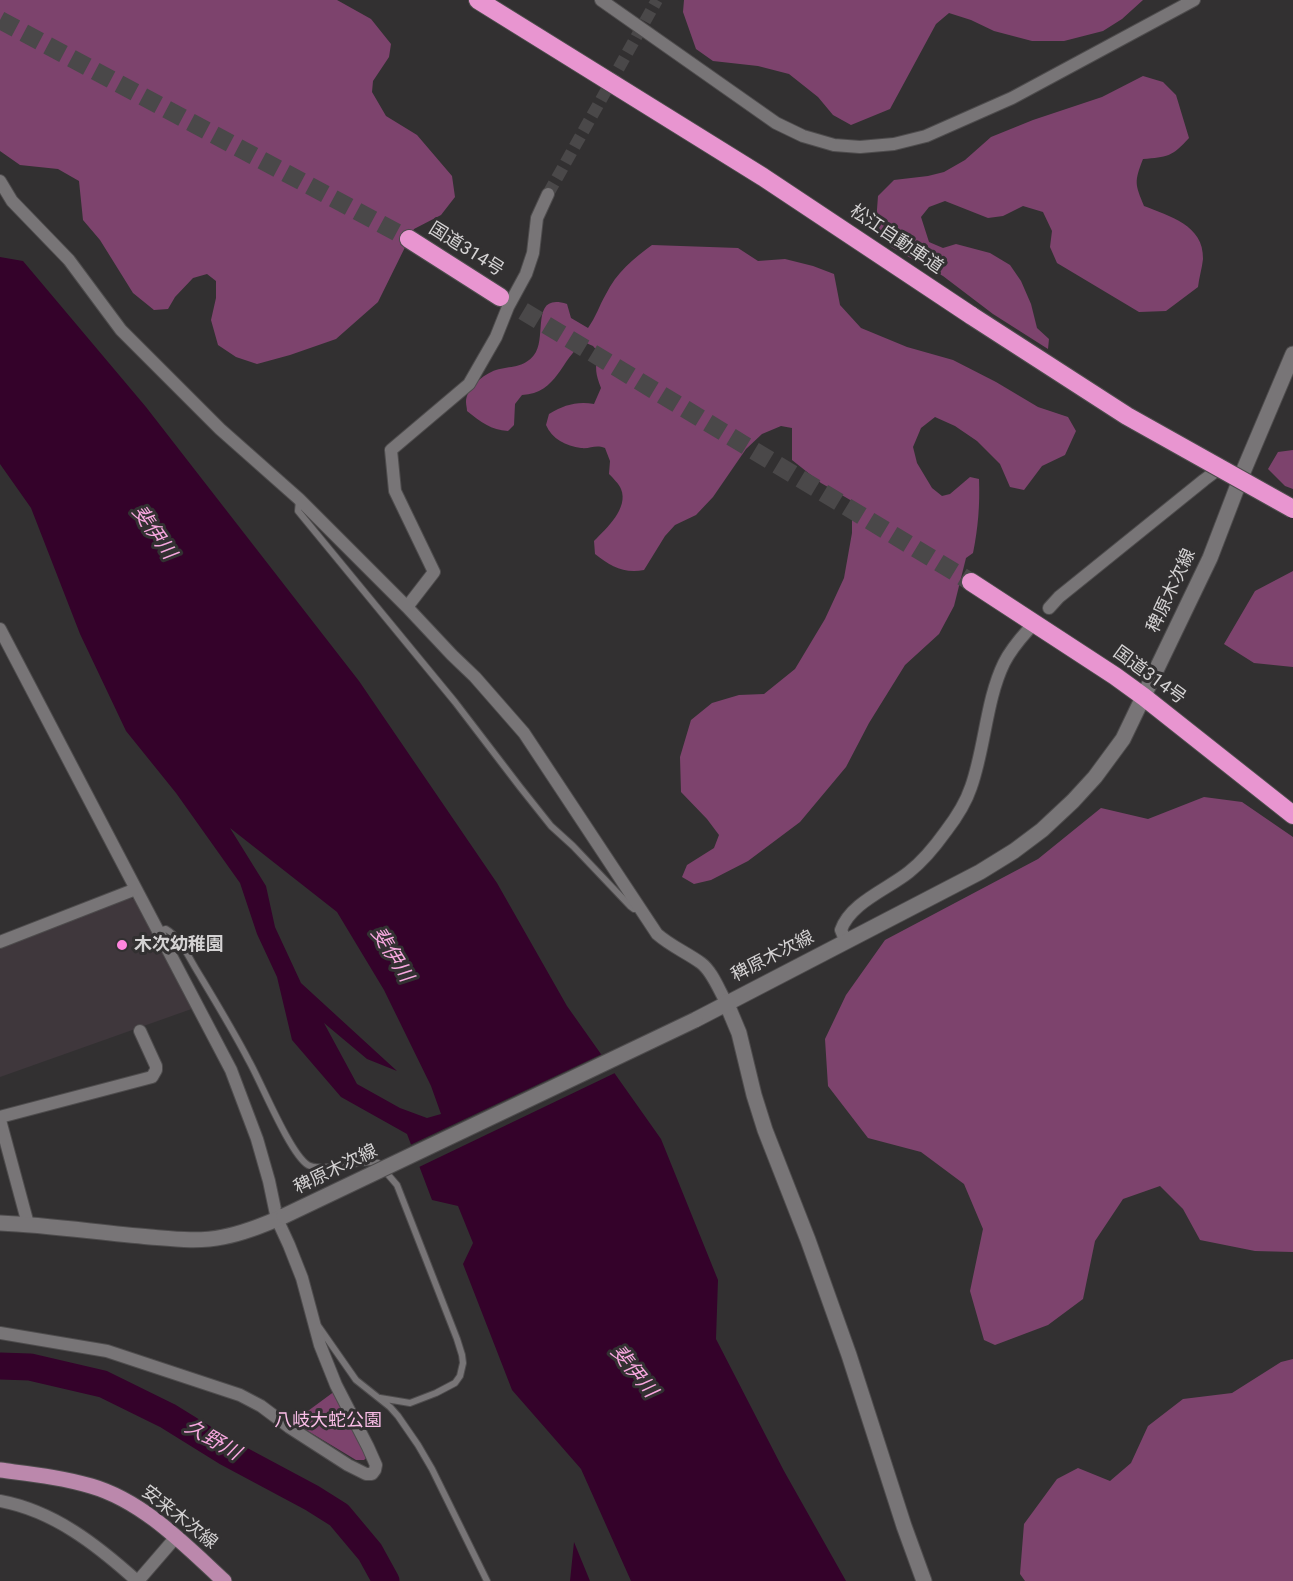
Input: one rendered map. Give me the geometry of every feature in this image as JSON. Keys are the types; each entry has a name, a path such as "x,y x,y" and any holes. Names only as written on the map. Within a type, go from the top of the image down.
{"highway":[{"name":"松江自動車道","path":"478,0 763,177 1127,416 1293,509"},
{"name":"国道314号","path":"409,239 500,297"},
{"name":"国道314号","path":"971,582 1115,676 1293,815"}],"main road":[{"name":"稗原木次線","path":"0,1223 187,1240 222,1238 240,1233 280,1218 695,1020 980,872 1014,851 1074,801 1123,739 1210,558 1243,472 1293,354"},
{"path":"726,1002 739,1033 765,1130 808,1240 849,1355 924,1581"},
{"name":"安来木次線","path":"0,1470 59,1478 93,1486 122,1498 176,1537 224,1581"}],"street":[{"path":"601,0 776,123 803,136 834,145 860,147 894,144 926,136 1001,103 1194,0"},
{"path":"0,181 12,201 69,260 121,330 220,429 299,500 475,677 524,733 657,934 701,963 726,1002"},
{"path":"407,607 434,572 395,491 391,450 469,384 496,337 508,307 526,273 533,253 537,218 548,194"},
{"path":"1049,608 1059,597 1216,471 1227,468 1243,472"},
{"path":"0,629 231,1070 257,1139 280,1218 302,1278 320,1345 336,1385 376,1465 375,1470 372,1474 366,1474 348,1465 261,1406 240,1395 107,1351 0,1333"},
{"path":"846,942 842,930 848,917 857,907 900,879 918,864 946,831 961,808 977,767 1003,664 1013,647 1028,630"},
{"path":"0,942 136,889"},
{"path":"28,1224 0,1118 152,1077 156,1066 140,1031"},
{"path":"0,1501 46,1515 75,1531 137,1581 176,1537"}],"lane":[{"path":"299,500 298,511 455,702 551,826 633,909 640,909"},
{"path":"159,931 166,929 177,939 215,1000 298,1155 309,1166 320,1168 378,1163 397,1185 457,1339 463,1363 460,1376 455,1383 424,1398 410,1403 380,1398"},
{"path":"313,1319 356,1380 380,1398 398,1416 418,1445 432,1468 487,1581"}],"shaded area":[{"path":"129,898 136,899 197,1007 0,1077 0,949"}],"green space":[{"path":"0,0 337,0 371,19 391,44 389,57 373,81 372,92 386,116 417,135 452,176 455,197 441,215 414,229 378,302 336,339 257,364 236,357 218,345 211,320 216,298 216,281 207,274 193,278 175,297 168,309 154,310 133,293 100,240 83,220 79,181 58,169 20,165 0,151"},
{"path":"684,0 1143,0 1122,19 1103,31 1064,41 1032,41 994,31 949,13 936,24 890,109 851,125 833,115 818,97 789,74 758,66 713,61 696,49 683,12"},
{"path":"1143,76 1163,82 1176,95 1189,138 1169,155 1143,159 1137,178 1139,193 1144,206 1183,224 1198,238 1202,247 1203,259 1198,287 1166,311 1139,312 1057,263 1050,247 1052,231 1043,212 1023,206 1003,216 988,218 945,201 929,207 921,217 929,242 943,248 956,244 990,253 1010,265 1021,281 1031,304 1037,328 1049,339 1048,349 993,314 943,276 891,247 876,223 878,196 894,180 944,172 965,160 991,137 1102,97"},
{"path":"652,245 738,248 758,261 785,259 834,274 840,305 861,328 907,347 953,360 1038,407 1068,417 1076,431 1065,455 1042,466 1024,490 1010,487 1000,464 977,441 955,426 935,417 921,428 913,447 917,463 932,488 942,496 950,494 970,477 979,479 978,516 973,553 966,558 954,606 939,634 905,665 869,723 846,767 800,822 748,861 711,880 694,884 682,877 687,865 714,848 719,835 681,792 680,757 691,720 712,703 739,695 764,694 795,669 825,619 844,578 852,533 852,501 821,483 792,460 792,428 781,426 762,434 746,449 713,497 696,515 675,525 665,536 644,570 624,570 595,554 594,541 615,518 623,496 620,487 609,474 610,461 605,448 570,446 556,438 546,425 549,414 560,408 576,403 594,404 601,388 596,371 599,353 593,346 584,342 544,388 522,395 515,404 514,425 508,431 496,429 482,422 467,411 466,403 472,387 481,378 496,370 526,362 534,355 540,338 544,310 548,305 555,302 567,304 571,318 588,328 615,279"},
{"path":"1293,450 1293,489 1285,486 1268,469 1278,452"},
{"path":"1293,571 1293,667 1254,663 1224,644 1255,591"},
{"path":"1204,797 1242,802 1293,837 1293,1252 1255,1251 1200,1240 1183,1209 1160,1186 1123,1199 1095,1241 1083,1299 1048,1325 995,1345 984,1340 970,1291 983,1229 964,1184 921,1152 868,1138 828,1086 825,1039 846,995 885,940 1038,859 1101,808 1148,819"},
{"path":"1293,1359 1293,1581 1025,1581 1020,1574 1024,1524 1057,1479 1078,1468 1110,1481 1131,1463 1148,1426 1183,1399 1232,1393 1281,1362"},
{"name":"八岐大蛇公園","path":"335,1391 367,1457 364,1460 356,1460 293,1422"}],"water":[{"name":"斐伊川","path":"0,257 23,261 146,407 359,681 497,883 567,1006 661,1139 718,1280 716,1339 784,1471 846,1581 631,1581 581,1469 512,1390 463,1264 473,1243 458,1206 432,1200 407,1134 341,1097 292,1040 277,977 257,934 240,883 176,793 126,731 80,634 31,508 0,464","holes":["230,828 337,912 384,990 431,1086 441,1114 427,1118 400,1108 357,1084 324,1023 367,1059 397,1071 301,983 275,927 266,886"]},
{"path":"574,1542 590,1581 570,1581"}],"pier":[{"path":"604,1053 617,1072 417,1168 408,1146"}],"waterway":[{"name":"久野川","path":"0,1366 30,1367 103,1384 168,1416 226,1452 339,1515 370,1552 386,1581"}],"tunnel":[{"path":"548,194 657,0"},
{"path":"0,20 409,239"},
{"path":"500,297 971,582"}],"place":[{"name":"木次幼稚園","path":"122,945"}]}
